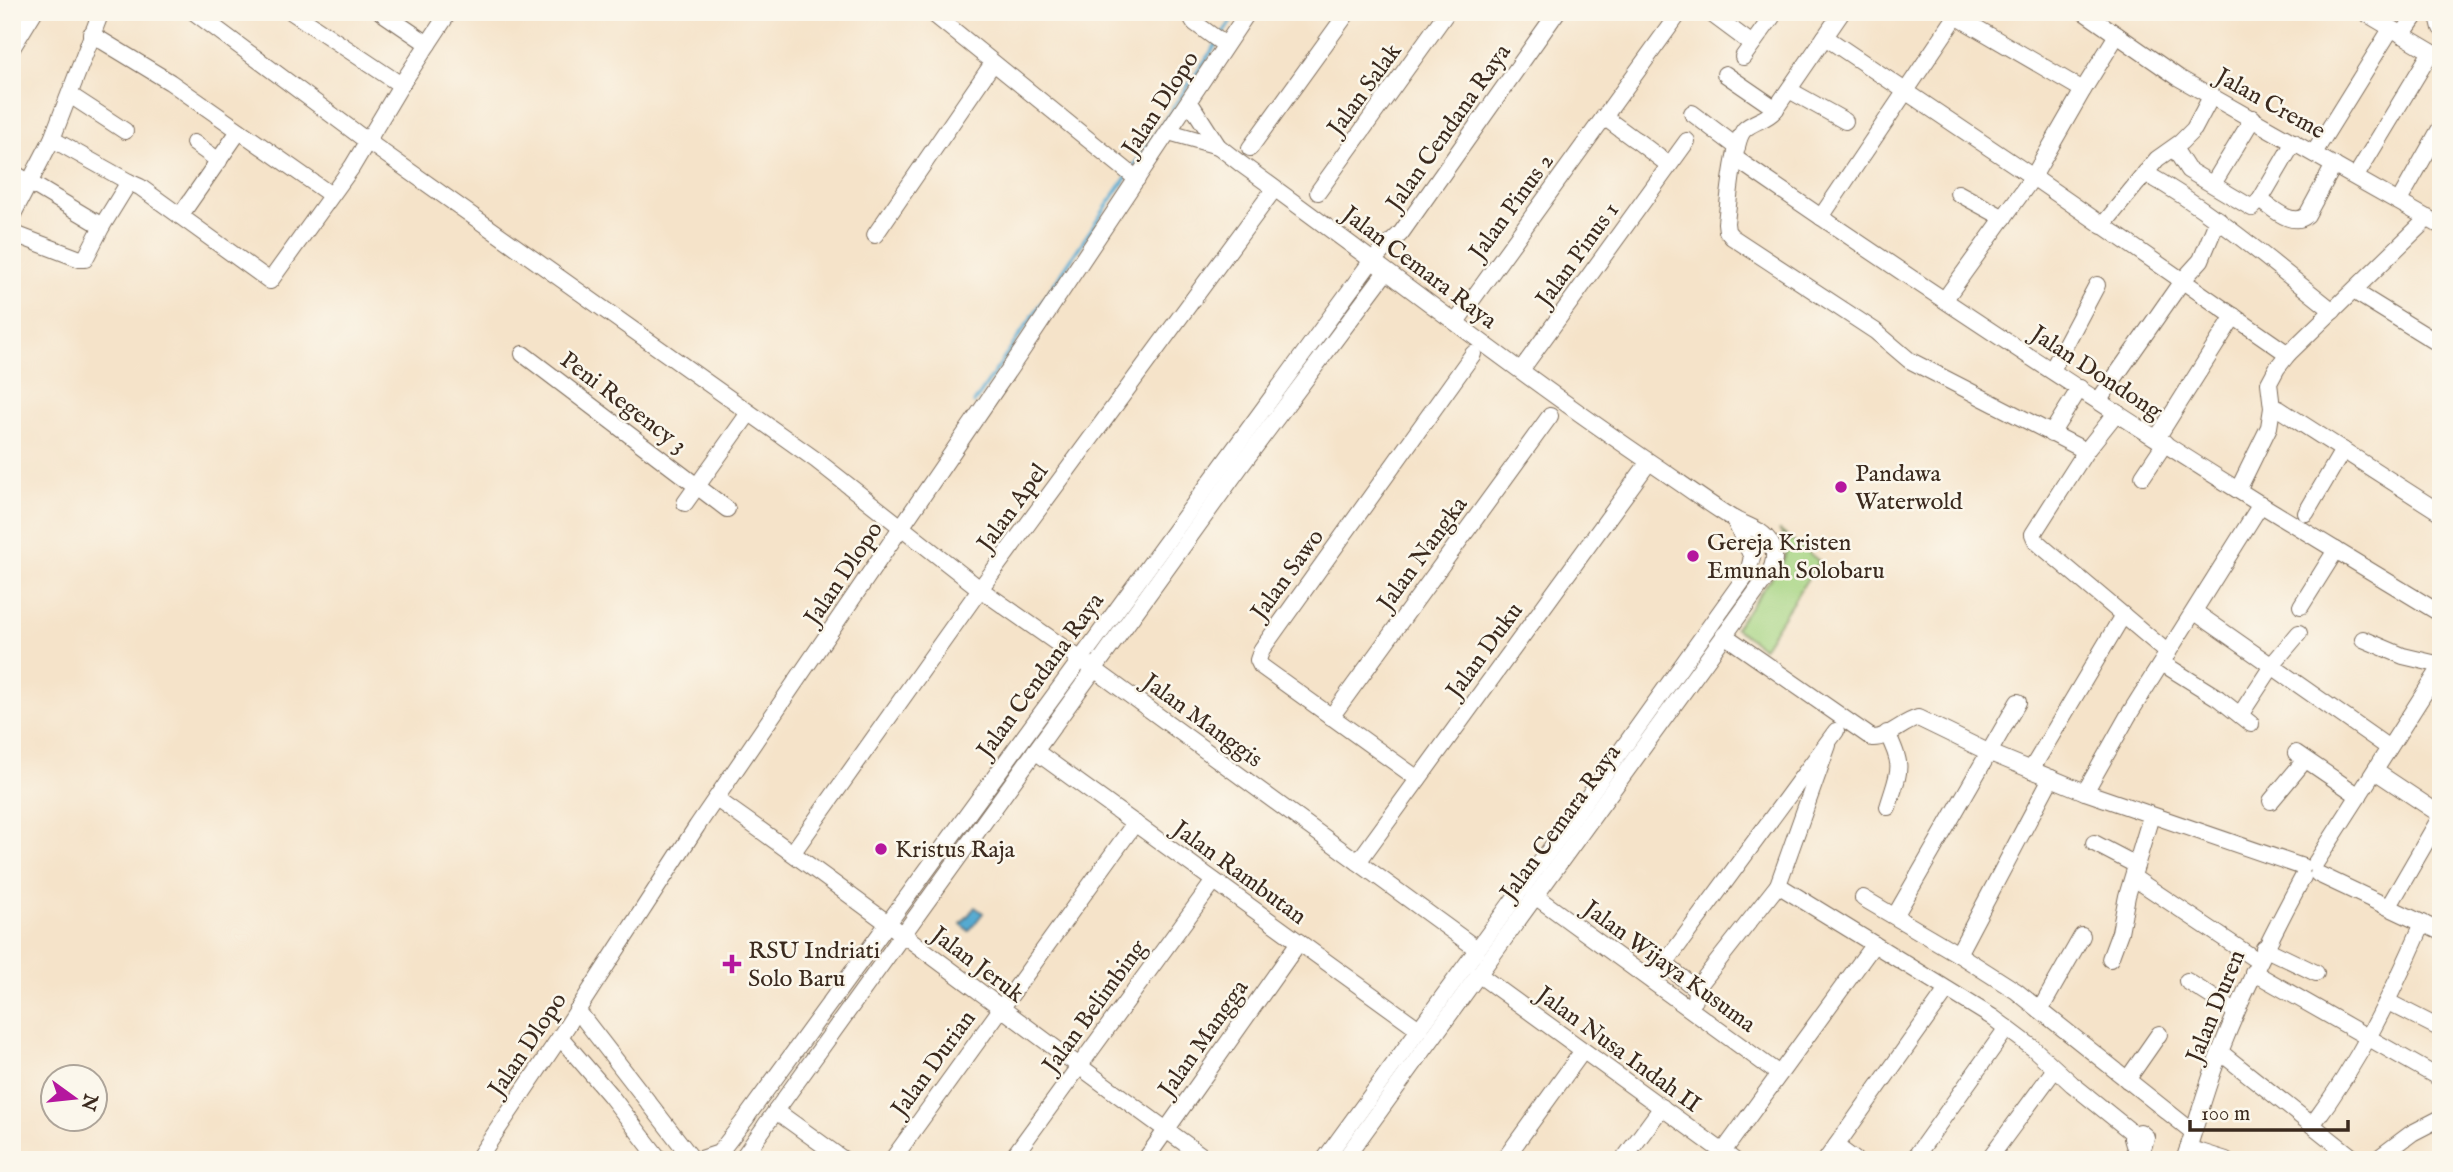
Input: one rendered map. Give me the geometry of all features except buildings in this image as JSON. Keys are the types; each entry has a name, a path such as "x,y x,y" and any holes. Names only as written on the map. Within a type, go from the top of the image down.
{"street":[{"path":"12,48 34,12"},
{"path":"12,216 31,184 52,139 101,12"},
{"name":"Jalan Manggis","path":"194,12 367,141 816,460 980,589 1477,949"},
{"path":"292,12 401,85"},
{"path":"381,12 428,44"},
{"path":"52,139 140,187 270,281 352,167 449,12"},
{"path":"931,12 1132,176"},
{"path":"1197,12 1193,20 1195,23 1220,41"},
{"name":"Jalan Dlopo","path":"477,1160 697,826 902,527 1132,176 1169,132 1189,101 1220,41 1248,12"},
{"path":"1250,148 1348,12"},
{"name":"Jalan Salak","path":"1318,192 1447,12"},
{"name":"Jalan Cendana Raya","path":"703,1159 719,1153 886,923 1087,664 1234,462 1372,262 1401,233 1557,12"},
{"name":"Jalan Pinus 2","path":"1456,322 1680,12"},
{"path":"1709,12 1747,51 1772,17"},
{"path":"1842,12 1776,108 1768,117 1744,130 1736,153 1727,231 1732,237 1875,331 1909,360 2086,452"},
{"name":"Jalan Creme","path":"2084,12 2179,78 2437,223"},
{"path":"2356,176 2436,55 2364,12"},
{"path":"2314,153 2396,32 2417,12"},
{"path":"2437,12 2441,27"},
{"path":"1821,217 1957,14 2082,90"},
{"path":"92,34 170,82 331,195"},
{"path":"1945,299 2033,177 2082,90 2117,35"},
{"path":"1825,37 2288,354"},
{"path":"875,235 993,64"},
{"path":"1725,74 1776,108"},
{"path":"1789,90 1845,121"},
{"path":"70,94 125,131"},
{"path":"2102,226 2157,159 2194,130 2212,95"},
{"path":"1189,101 1218,146"},
{"name":"Jalan Dondong","path":"1692,113 1736,153 1821,217 2238,490 2441,614"},
{"path":"1604,117 1669,165"},
{"path":"2213,184 2253,118"},
{"path":"2399,201 2441,127"},
{"path":"180,216 239,131"},
{"path":"1169,132 1218,146"},
{"name":"Jalan Pinus 1","path":"1521,370 1687,141"},
{"path":"2174,148 2188,170 2249,208 2260,200 2294,142"},
{"path":"194,143 219,161"},
{"name":"Jalan Cemara Raya","path":"1218,146 1521,370 1734,519 1758,530 1773,547 1774,560 1769,574 1725,624 1576,826 1477,949 1419,1029 1393,1079 1344,1160"},
{"path":"2260,200 2292,220 2302,219 2307,215 2334,164"},
{"path":"12,172 102,226"},
{"path":"2145,173 2184,195 2218,219 2333,311"},
{"path":"12,233 85,259 129,182"},
{"name":"Jalan Apel","path":"793,852 980,589 1272,192"},
{"path":"1958,193 2004,218"},
{"path":"2099,400 2182,281 2201,260 2218,219"},
{"path":"2238,490 2269,426 2272,408 2269,383 2277,368 2333,311 2437,223"},
{"name":"Jalan Cendana Raya","path":"1234,462 1386,272 1401,233"},
{"path":"2052,370 2096,285"},
{"path":"2360,295 2441,345"},
{"path":"2143,476 2161,440 2234,316"},
{"name":"Peni Regency 3","path":"523,354 727,509"},
{"name":"Jalan Sawo","path":"1418,779 1261,666 1259,654 1473,354"},
{"path":"2051,434 2080,388"},
{"path":"2279,410 2441,513"},
{"path":"2117,412 2086,452 2033,534 2036,541 2123,615 2165,658 2246,720 2273,666 2299,633"},
{"name":"Peni Regency 3","path":"685,503 750,413"},
{"name":"Jalan Nangka","path":"1331,717 1550,416"},
{"path":"2306,513 2343,450"},
{"name":"Jalan Duku","path":"1358,862 1646,466"},
{"path":"2085,792 2128,716 2261,504"},
{"name":"Jalan Cemara Raya","path":"1725,624 1751,564 1751,554 1734,519"},
{"path":"2301,606 2336,550"},
{"path":"2195,612 2389,748"},
{"path":"2031,770 2123,615"},
{"path":"1725,624 1869,737 1879,738 1918,718 1988,752 2085,792 2310,870 2435,927 2341,1085 2312,1125"},
{"path":"2363,639 2403,656 2441,666"},
{"name":"Jalan Cendana Raya","path":"741,1160 1035,751 1087,664"},
{"name":"Jalan Duren","path":"2186,1154 2220,1052 2258,960 2310,870 2441,666"},
{"path":"1895,916 2018,702"},
{"path":"1887,733 1896,749 1900,768 1888,807"},
{"path":"1652,981 1832,738 1778,885 1696,989 1696,1013"},
{"name":"Jalan Rambutan","path":"1035,751 1419,1029"},
{"path":"2271,801 2301,757 2359,796"},
{"path":"2375,771 2441,816 2389,906"},
{"path":"1958,954 2051,778"},
{"name":"Jalan Jeruk","path":"722,803 793,852 1000,1009 1208,1160"},
{"path":"2109,959 2120,932 2123,912 2151,816"},
{"name":"Jalan Durian","path":"892,1160 1135,823"},
{"name":"Jalan Cemara Raya","path":"1324,1160 1478,974 1535,896 1576,826"},
{"path":"2094,843 2369,1039 2441,1079"},
{"name":"Jalan Belimbing","path":"1012,1160 1214,881"},
{"path":"1778,885 2007,1028 2134,1134"},
{"name":"Jalan Wijaya Kusuma","path":"1535,896 1779,1074"},
{"path":"1863,898 1958,954 2040,1010 2193,1132"},
{"path":"2040,1010 2082,936"},
{"name":"Jalan Mangga","path":"1144,1160 1299,942"},
{"path":"1725,1157 1779,1074 1874,944"},
{"path":"2258,960 2316,973"},
{"path":"1665,964 1696,989"},
{"name":"Jalan Nusa Indah II","path":"1478,974 1725,1157"},
{"path":"2187,981 2236,1012"},
{"path":"1826,1160 1947,990"},
{"path":"2388,1002 2441,1029"},
{"path":"577,1010 694,1160 703,1159"},
{"path":"1913,1160 2007,1028"},
{"path":"2127,1080 2159,1034"},
{"path":"560,1037 610,1095 660,1160"},
{"path":"1504,1160 1582,1052"},
{"path":"2220,1052 2356,1160"},
{"path":"1988,1160 2001,1153 2055,1069"},
{"path":"610,1095 629,1078"},
{"path":"1623,1160 1661,1107"},
{"path":"776,1111 844,1160"},
{"path":"2376,1160 2413,1133 2441,1118"},
{"path":"1836,1146 1855,1160"},
{"path":"2186,1154 2226,1160"}],"green space":[{"path":"1779,530 1819,561 1763,648 1735,628 1783,562 1786,545"}],"water":[{"path":"975,907 983,913 969,931 961,924"}],"waterway":[{"path":"1221,36 1238,12"},
{"path":"1131,170 1217,43"},
{"path":"974,403 1127,176"}],"place":[{"name":"Pandawa Waterwold","path":"1841,487"},
{"name":"Gereja Kristen Emunah Solobaru","path":"1693,556"},
{"name":"Kristus Raja","path":"881,849"},
{"name":"RSU Indriati Solo Baru","path":"732,964"}]}
